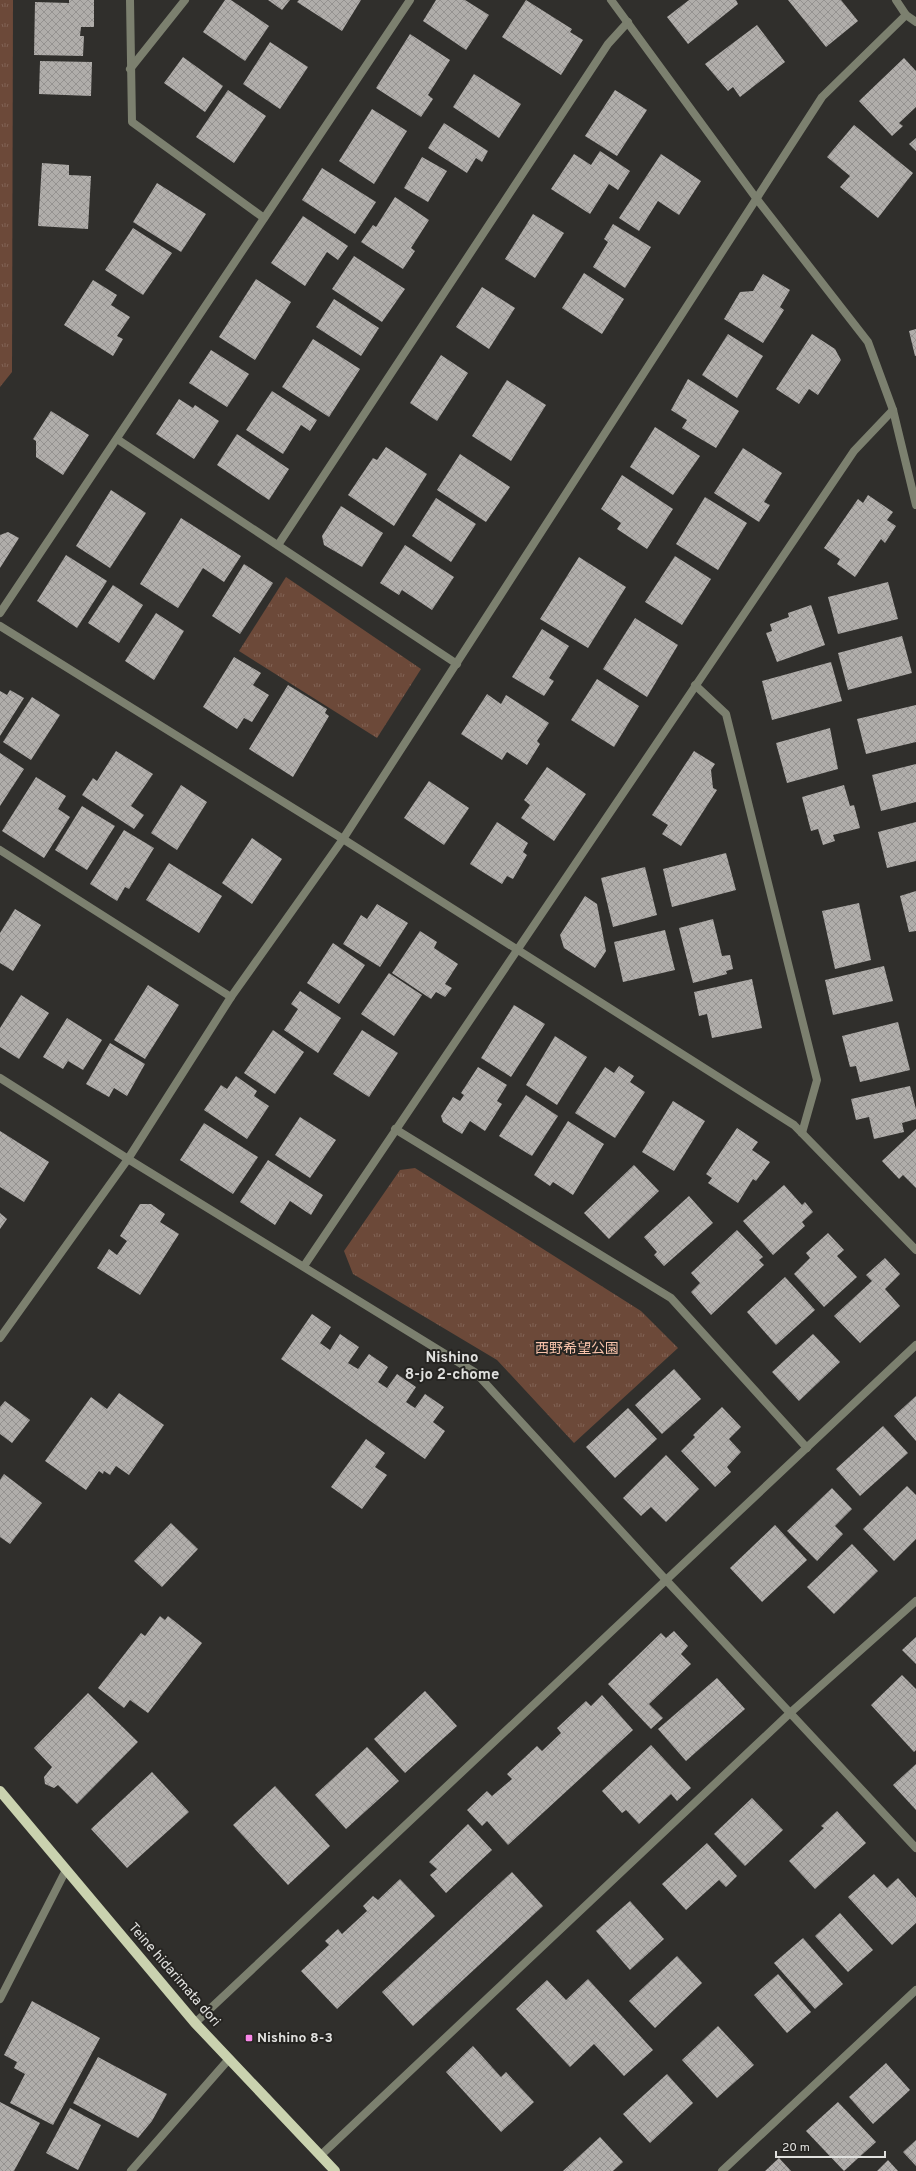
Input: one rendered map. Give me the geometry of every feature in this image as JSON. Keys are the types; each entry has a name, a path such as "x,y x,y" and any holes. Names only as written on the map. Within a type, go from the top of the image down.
{"main road":[{"name":"Teine hidarimata dori","path":"0,1791 195,2023 335,2171"}],"street":[{"path":"130,0 132,122 264,218"},
{"path":"130,69 185,0"},
{"path":"0,614 410,0"},
{"path":"611,0 756,198 868,342 892,410 916,505"},
{"path":"896,0 906,14 916,22"},
{"path":"0,1338 128,1158 231,997 343,839 822,97 906,14"},
{"path":"278,545 608,44 628,22"},
{"path":"304,1266 516,949 854,451 892,410"},
{"path":"116,439 457,664"},
{"path":"0,626 343,839 794,1125 916,1250"},
{"path":"695,685 726,714 817,1080 802,1133"},
{"path":"0,850 231,997"},
{"path":"0,1078 476,1372 666,1580 916,1848"},
{"path":"395,1129 671,1298 807,1448"},
{"path":"195,2023 916,1345"},
{"path":"320,2156 790,1713 916,1600"},
{"path":"0,1998 66,1870"},
{"path":"722,2171 916,1990"},
{"path":"131,2171 229,2059"}],"green space":[{"path":"0,0 13,0 12,372 0,387"},
{"path":"286,577 421,669 377,738 239,651"},
{"name":"西野希望公園","path":"415,1168 641,1311 678,1348 574,1443 497,1360 353,1274 344,1251 400,1170"}],"building":[{"path":"69,0 94,0 94,27 81,27 80,36 84,36 83,56 34,55 35,2 69,3"},
{"path":"225,0 231,0 269,26 245,61 203,32"},
{"path":"268,0 290,0 282,10"},
{"path":"299,0 361,0 342,31 297,2"},
{"path":"436,0 465,0 489,15 466,50 423,21"},
{"path":"526,0 572,29 570,32 583,40 561,75 502,37"},
{"path":"689,0 736,0 738,4 688,44 667,17"},
{"path":"788,0 841,0 858,21 826,47"},
{"path":"757,25 785,62 740,97 733,87 728,91 705,64"},
{"path":"410,34 450,60 428,95 433,99 421,117 376,88"},
{"path":"270,42 308,67 280,109 243,84"},
{"path":"183,57 223,86 205,112 164,83"},
{"path":"904,58 916,71 916,107 899,123 903,126 892,136 859,101"},
{"path":"40,61 92,62 91,96 39,94"},
{"path":"474,74 521,104 499,138 453,107"},
{"path":"228,90 266,116 234,163 196,137"},
{"path":"615,90 647,110 617,156 585,136"},
{"path":"372,109 407,131 374,184 339,161"},
{"path":"444,123 488,151 482,162 476,158 467,173 428,148"},
{"path":"854,125 913,173 878,218 840,187 850,176 827,157"},
{"path":"916,138 916,151 909,144"},
{"path":"600,151 630,171 618,190 609,184 590,214 551,189 574,154 591,165"},
{"path":"661,154 701,181 679,215 658,201 639,231 619,218"},
{"path":"422,157 447,171 428,202 404,188"},
{"path":"42,163 69,165 69,175 91,176 88,229 38,226"},
{"path":"322,168 376,202 355,234 302,200"},
{"path":"157,183 206,214 181,252 133,222"},
{"path":"395,197 429,220 411,248 415,251 403,269 361,242 373,225 376,227"},
{"path":"533,214 564,233 535,278 505,259"},
{"path":"303,216 348,246 338,260 327,252 305,286 271,263"},
{"path":"613,224 651,247 625,288 593,267 608,242 604,239"},
{"path":"133,228 172,253 143,295 105,270"},
{"path":"354,256 405,289 382,322 332,289"},
{"path":"584,273 624,299 602,334 562,308"},
{"path":"763,274 790,290 780,307 784,310 763,343 724,319 740,292 753,291"},
{"path":"256,279 291,302 255,360 219,337"},
{"path":"93,280 117,295 111,305 130,317 117,336 123,339 113,356 64,325"},
{"path":"482,287 515,308 489,349 456,327"},
{"path":"334,299 379,328 361,356 316,327"},
{"path":"916,329 916,356 915,356 909,331"},
{"path":"728,334 763,356 737,398 702,375"},
{"path":"812,334 835,349 841,360 818,395 809,389 799,404 776,389"},
{"path":"313,339 360,369 329,417 282,387"},
{"path":"211,350 249,374 227,407 189,383"},
{"path":"441,355 468,373 437,421 410,403"},
{"path":"688,379 739,411 716,448 682,428 687,420 671,410"},
{"path":"507,380 546,405 511,461 472,436"},
{"path":"272,391 317,420 310,431 301,425 283,454 246,430"},
{"path":"179,399 193,408 195,405 219,421 194,459 156,434"},
{"path":"51,411 89,435 63,475 36,457 36,441 33,439"},
{"path":"655,427 700,456 673,495 630,467"},
{"path":"237,434 289,469 269,500 217,465"},
{"path":"386,447 427,474 394,526 348,495 373,458 377,460"},
{"path":"743,448 782,473 764,502 770,505 759,522 714,493"},
{"path":"460,454 510,487 486,522 437,490"},
{"path":"622,475 673,509 647,549 617,529 621,523 601,509"},
{"path":"111,490 146,513 110,568 76,546"},
{"path":"868,495 893,512 887,520 896,526 885,543 881,539 855,577 837,564 840,559 824,548 858,499 863,503"},
{"path":"705,497 747,523 718,570 676,544"},
{"path":"436,498 476,524 451,562 412,536"},
{"path":"341,506 383,533 362,567 324,545 322,536"},
{"path":"181,518 241,556 224,582 203,568 178,608 140,584"},
{"path":"8,532 19,538 0,568 0,535"},
{"path":"405,545 454,577 432,610 402,590 399,595 380,583"},
{"path":"66,555 107,581 77,628 37,601"},
{"path":"675,556 711,579 682,625 645,602"},
{"path":"579,557 626,587 588,648 540,619"},
{"path":"244,564 273,583 240,634 212,616"},
{"path":"888,582 898,619 838,634 828,597"},
{"path":"113,585 143,605 119,643 88,623"},
{"path":"811,605 825,645 777,662 766,633 772,631 770,624 789,617 788,613"},
{"path":"156,613 184,631 154,680 125,661"},
{"path":"635,618 678,645 647,697 603,669"},
{"path":"542,629 569,646 549,678 554,681 544,696 512,677"},
{"path":"902,636 912,673 848,690 838,653"},
{"path":"234,657 261,673 253,685 269,695 252,722 244,718 237,729 203,707"},
{"path":"831,662 842,701 772,720 762,681"},
{"path":"597,679 639,706 614,747 571,720"},
{"path":"288,685 327,709 325,713 329,716 293,777 249,749"},
{"path":"10,690 24,698 0,736 0,691 7,695"},
{"path":"487,694 501,704 506,695 549,723 537,741 540,744 527,765 507,752 502,760 461,734"},
{"path":"32,697 60,715 31,760 3,742"},
{"path":"916,705 916,742 866,754 857,719"},
{"path":"830,728 838,769 787,783 776,743"},
{"path":"116,751 153,774 131,806 144,815 134,829 82,795 93,778 97,781"},
{"path":"694,751 715,764 711,770 713,788 717,790 681,846 662,834 668,825 652,815"},
{"path":"0,753 24,769 0,806"},
{"path":"916,764 916,802 881,811 872,775"},
{"path":"547,767 586,794 554,841 521,818 530,805 524,800"},
{"path":"36,777 66,796 58,809 70,817 44,858 2,831"},
{"path":"429,781 469,808 444,845 404,818"},
{"path":"181,785 207,802 177,850 151,833"},
{"path":"844,785 850,806 854,805 860,828 833,835 835,841 823,845 818,829 811,831 802,797"},
{"path":"82,806 115,826 87,870 55,850"},
{"path":"497,822 528,843 523,852 527,855 513,879 507,876 502,884 470,864"},
{"path":"916,822 916,861 887,868 878,832"},
{"path":"124,830 154,848 129,889 125,887 117,901 90,884"},
{"path":"252,838 282,859 252,904 222,883"},
{"path":"726,853 736,890 672,907 663,869"},
{"path":"169,863 222,896 199,933 146,900"},
{"path":"645,867 657,915 613,927 601,878"},
{"path":"916,891 916,931 909,932 900,896"},
{"path":"585,896 597,904 606,951 595,968 564,948 560,935"},
{"path":"859,903 871,960 835,969 822,911"},
{"path":"377,904 408,923 380,967 343,944 361,915 367,919"},
{"path":"15,909 41,925 13,971 0,963 0,933"},
{"path":"713,919 722,956 730,955 733,969 726,971 727,974 693,983 679,928"},
{"path":"665,930 675,970 623,982 614,942"},
{"path":"420,931 437,942 434,948 458,964 445,984 452,988 445,997 436,992 431,999 392,973"},
{"path":"333,943 365,965 339,1004 307,983"},
{"path":"884,966 893,1001 833,1015 825,980"},
{"path":"389,973 422,995 394,1036 361,1014"},
{"path":"752,979 762,1028 712,1038 707,1014 699,1016 694,992"},
{"path":"148,985 179,1005 145,1059 114,1040"},
{"path":"300,991 341,1018 318,1053 284,1030 298,1009 291,1004"},
{"path":"21,995 49,1013 19,1059 0,1047 0,1028"},
{"path":"514,1005 545,1024 511,1077 481,1058"},
{"path":"67,1018 102,1040 83,1070 68,1061 63,1069 43,1057"},
{"path":"898,1022 910,1070 860,1082 856,1066 850,1067 842,1036"},
{"path":"273,1030 304,1052 275,1094 244,1073"},
{"path":"362,1030 398,1053 369,1097 333,1074"},
{"path":"555,1036 587,1057 557,1105 526,1085"},
{"path":"110,1043 145,1064 127,1096 114,1088 109,1097 86,1084"},
{"path":"619,1066 634,1076 630,1082 645,1092 615,1138 575,1113 605,1067 614,1073"},
{"path":"478,1067 507,1085 497,1101 502,1104 485,1131 470,1121 462,1134 443,1122 441,1116 453,1097 460,1101 464,1095 461,1093"},
{"path":"236,1076 257,1091 254,1096 269,1106 247,1139 204,1110 221,1085 227,1089"},
{"path":"910,1086 916,1109 916,1119 902,1123 904,1132 874,1139 869,1117 856,1120 851,1099"},
{"path":"526,1095 558,1116 532,1156 499,1136"},
{"path":"673,1101 705,1121 674,1171 642,1152"},
{"path":"300,1117 336,1140 310,1178 275,1155"},
{"path":"568,1121 604,1144 573,1195 553,1182 550,1186 534,1175"},
{"path":"204,1123 258,1157 233,1194 180,1160"},
{"path":"737,1128 758,1142 752,1150 770,1162 756,1181 753,1179 738,1203 708,1183 712,1178 706,1174"},
{"path":"916,1129 916,1188 903,1175 899,1179 882,1161"},
{"path":"0,1131 49,1162 24,1202 0,1187"},
{"path":"268,1160 323,1195 311,1215 290,1201 275,1225 240,1202"},
{"path":"634,1165 659,1191 609,1239 584,1213"},
{"path":"784,1185 802,1205 805,1202 813,1212 802,1222 805,1226 773,1255 743,1221"},
{"path":"689,1196 713,1223 664,1266 654,1255 657,1252 644,1237"},
{"path":"140,1204 151,1204 165,1214 160,1222 179,1234 140,1295 97,1268 109,1249 117,1255 127,1241 120,1236"},
{"path":"0,1213 7,1219 0,1229"},
{"path":"737,1230 763,1257 759,1260 764,1265 711,1315 691,1292 700,1283 691,1273"},
{"path":"828,1233 844,1250 837,1256 857,1277 824,1307 794,1274 810,1258 806,1253"},
{"path":"885,1258 900,1274 885,1289 900,1306 860,1343 834,1316 872,1281 866,1275"},
{"path":"785,1277 815,1310 776,1345 747,1312"},
{"path":"312,1314 331,1327 320,1343 330,1350 340,1334 359,1347 348,1363 358,1369 369,1354 388,1367 378,1382 387,1388 397,1374 416,1387 406,1402 415,1408 425,1394 444,1407 433,1422 445,1431 425,1459 281,1359"},
{"path":"813,1334 840,1362 799,1401 772,1372"},
{"path":"674,1369 701,1399 662,1434 635,1405"},
{"path":"119,1393 164,1425 129,1475 116,1466 110,1475 104,1471 103,1474 99,1471 86,1490 45,1461 91,1397 107,1409"},
{"path":"916,1396 916,1441 894,1416"},
{"path":"5,1401 30,1420 12,1443 0,1434 0,1407"},
{"path":"722,1407 741,1427 729,1439 741,1452 727,1467 731,1472 715,1487 681,1451 695,1437 693,1435"},
{"path":"628,1408 657,1439 615,1478 586,1447"},
{"path":"883,1426 908,1453 860,1496 836,1469"},
{"path":"366,1439 385,1453 375,1467 387,1475 362,1509 331,1487"},
{"path":"666,1455 699,1489 666,1522 651,1507 641,1516 623,1498"},
{"path":"4,1474 42,1503 10,1544 0,1537 0,1480"},
{"path":"907,1486 916,1495 916,1539 894,1561 863,1529"},
{"path":"832,1488 852,1509 835,1526 843,1534 817,1561 787,1531"},
{"path":"171,1523 198,1549 162,1587 134,1561"},
{"path":"775,1525 807,1560 762,1602 730,1568"},
{"path":"852,1544 878,1571 834,1614 807,1587"},
{"path":"160,1616 165,1620 168,1616 202,1643 148,1713 130,1700 124,1708 98,1688 141,1633 145,1636"},
{"path":"674,1631 688,1646 681,1654 691,1664 649,1704 663,1718 651,1729 608,1684 661,1633 666,1638"},
{"path":"916,1637 916,1664 902,1650"},
{"path":"902,1675 916,1689 916,1750 914,1752 871,1705"},
{"path":"717,1678 745,1709 686,1761 658,1729"},
{"path":"425,1691 457,1726 405,1773 374,1739"},
{"path":"88,1693 138,1742 77,1804 58,1785 54,1788 45,1784 44,1777 52,1767 34,1748"},
{"path":"602,1695 633,1730 508,1845 487,1821 482,1826 467,1810 487,1791 492,1796 512,1779 507,1774 537,1746 542,1751 561,1733 557,1728 586,1701 591,1706"},
{"path":"651,1745 691,1788 677,1801 671,1794 639,1824 626,1810 622,1813 602,1791"},
{"path":"367,1747 399,1781 346,1829 315,1795"},
{"path":"916,1764 916,1810 893,1785"},
{"path":"152,1772 189,1812 127,1868 91,1829"},
{"path":"275,1786 330,1846 288,1885 233,1825"},
{"path":"752,1798 783,1830 745,1866 714,1834"},
{"path":"837,1811 866,1843 815,1889 789,1861 824,1828 821,1826"},
{"path":"468,1824 492,1850 446,1893 430,1875 437,1869 429,1862"},
{"path":"707,1843 737,1876 726,1887 719,1880 686,1910 662,1884"},
{"path":"512,1872 543,1906 413,2026 382,1992"},
{"path":"874,1874 887,1888 898,1878 916,1898 916,1923 892,1945 848,1897"},
{"path":"400,1879 435,1916 337,2009 301,1971 329,1945 325,1941 338,1929 342,1934 367,1911 363,1906 373,1896 378,1900"},
{"path":"630,1901 664,1939 630,1970 596,1931"},
{"path":"840,1913 873,1950 848,1972 815,1936"},
{"path":"803,1938 843,1984 815,2009 774,1963"},
{"path":"677,1956 702,1983 655,2028 629,2001"},
{"path":"778,1974 811,2012 787,2033 754,1995"},
{"path":"588,1979 653,2050 624,2076 594,2044 570,2067 516,2009 547,1980 566,2000"},
{"path":"32,2001 100,2038 53,2125 10,2103 25,2074 14,2068 17,2062 4,2055"},
{"path":"718,2026 754,2065 717,2098 682,2060"},
{"path":"473,2046 501,2077 506,2072 534,2102 501,2132 446,2072"},
{"path":"98,2057 167,2094 152,2121 138,2138 73,2103"},
{"path":"886,2063 910,2090 873,2124 849,2097"},
{"path":"667,2074 693,2103 650,2143 623,2114"},
{"path":"0,2102 40,2123 14,2171 0,2171"},
{"path":"838,2102 876,2142 844,2171 806,2131"},
{"path":"70,2108 101,2125 78,2170 46,2153"},
{"path":"600,2137 623,2162 613,2171 563,2171"},
{"path":"916,2140 916,2166 903,2152"},
{"path":"779,2158 791,2171 765,2171"},
{"path":"888,2160 898,2171 877,2171"}],"place":[{"name":"Nishino 8-3","path":"249,2038"}],"district":[{"name":"Nishino 8-jo 2-chome","path":"452,1366"}]}
